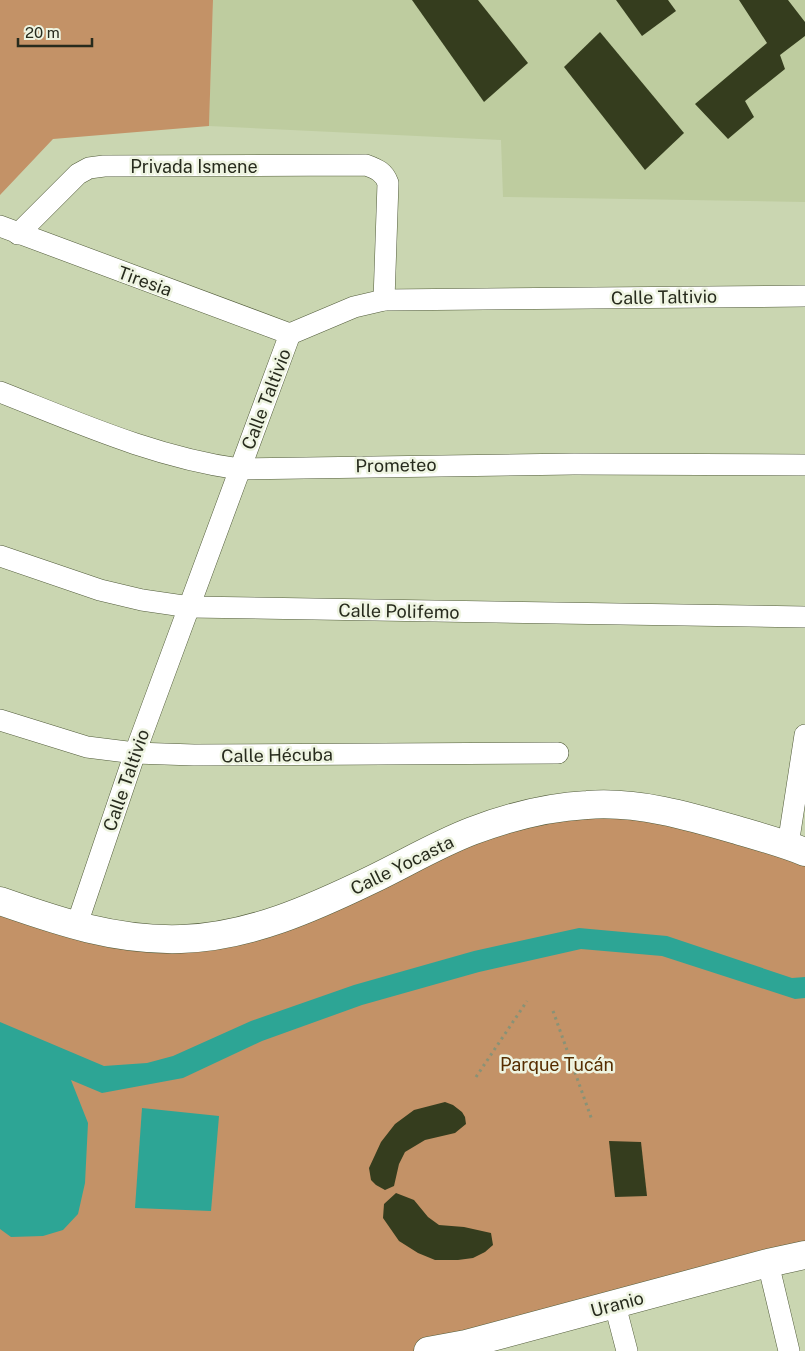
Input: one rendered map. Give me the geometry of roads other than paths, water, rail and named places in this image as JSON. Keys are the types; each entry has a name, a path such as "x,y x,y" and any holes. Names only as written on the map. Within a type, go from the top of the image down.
{"street":[{"name":"Privada Ismene","path":"9,230 78,174 90,168 104,166 366,165 377,169 385,175 388,184 384,300"},
{"name":"Tiresia","path":"9,230 290,334"},
{"name":"Calle Taltivio","path":"76,927 135,753 290,334 354,307 384,300 805,296"},
{"name":"Prometeo","path":"0,392 145,449 198,463 239,469 555,464 805,465"},
{"name":"Calle Polifemo","path":"0,556 100,590 142,600 190,606 805,617"},
{"name":"Calle Hécuba","path":"0,720 87,747 135,753 248,755 558,753"},
{"path":"797,848 805,735"},
{"name":"Calle Yocasta","path":"0,902 76,927 134,936 182,939 244,929 270,923 323,904 471,831 533,812 588,804 641,807 697,819 797,848"},
{"name":"Uranio","path":"428,1351 467,1347 768,1263 805,1255"},
{"path":"768,1263 789,1351"},
{"path":"615,1305 627,1351"}],"water":[{"path":"579,928 667,936 792,978 805,977 805,998 795,999 662,956 581,949 479,972 362,1005 262,1041 183,1078 102,1093 71,1080 88,1123 85,1183 78,1214 63,1230 43,1236 11,1237 0,1229 0,1022 104,1066 147,1063 173,1056 251,1021 354,985 474,951"},
{"path":"142,1108 219,1116 211,1211 135,1208"}],"park label":[{"name":"Parque Tucán","path":"557,1064"}]}
